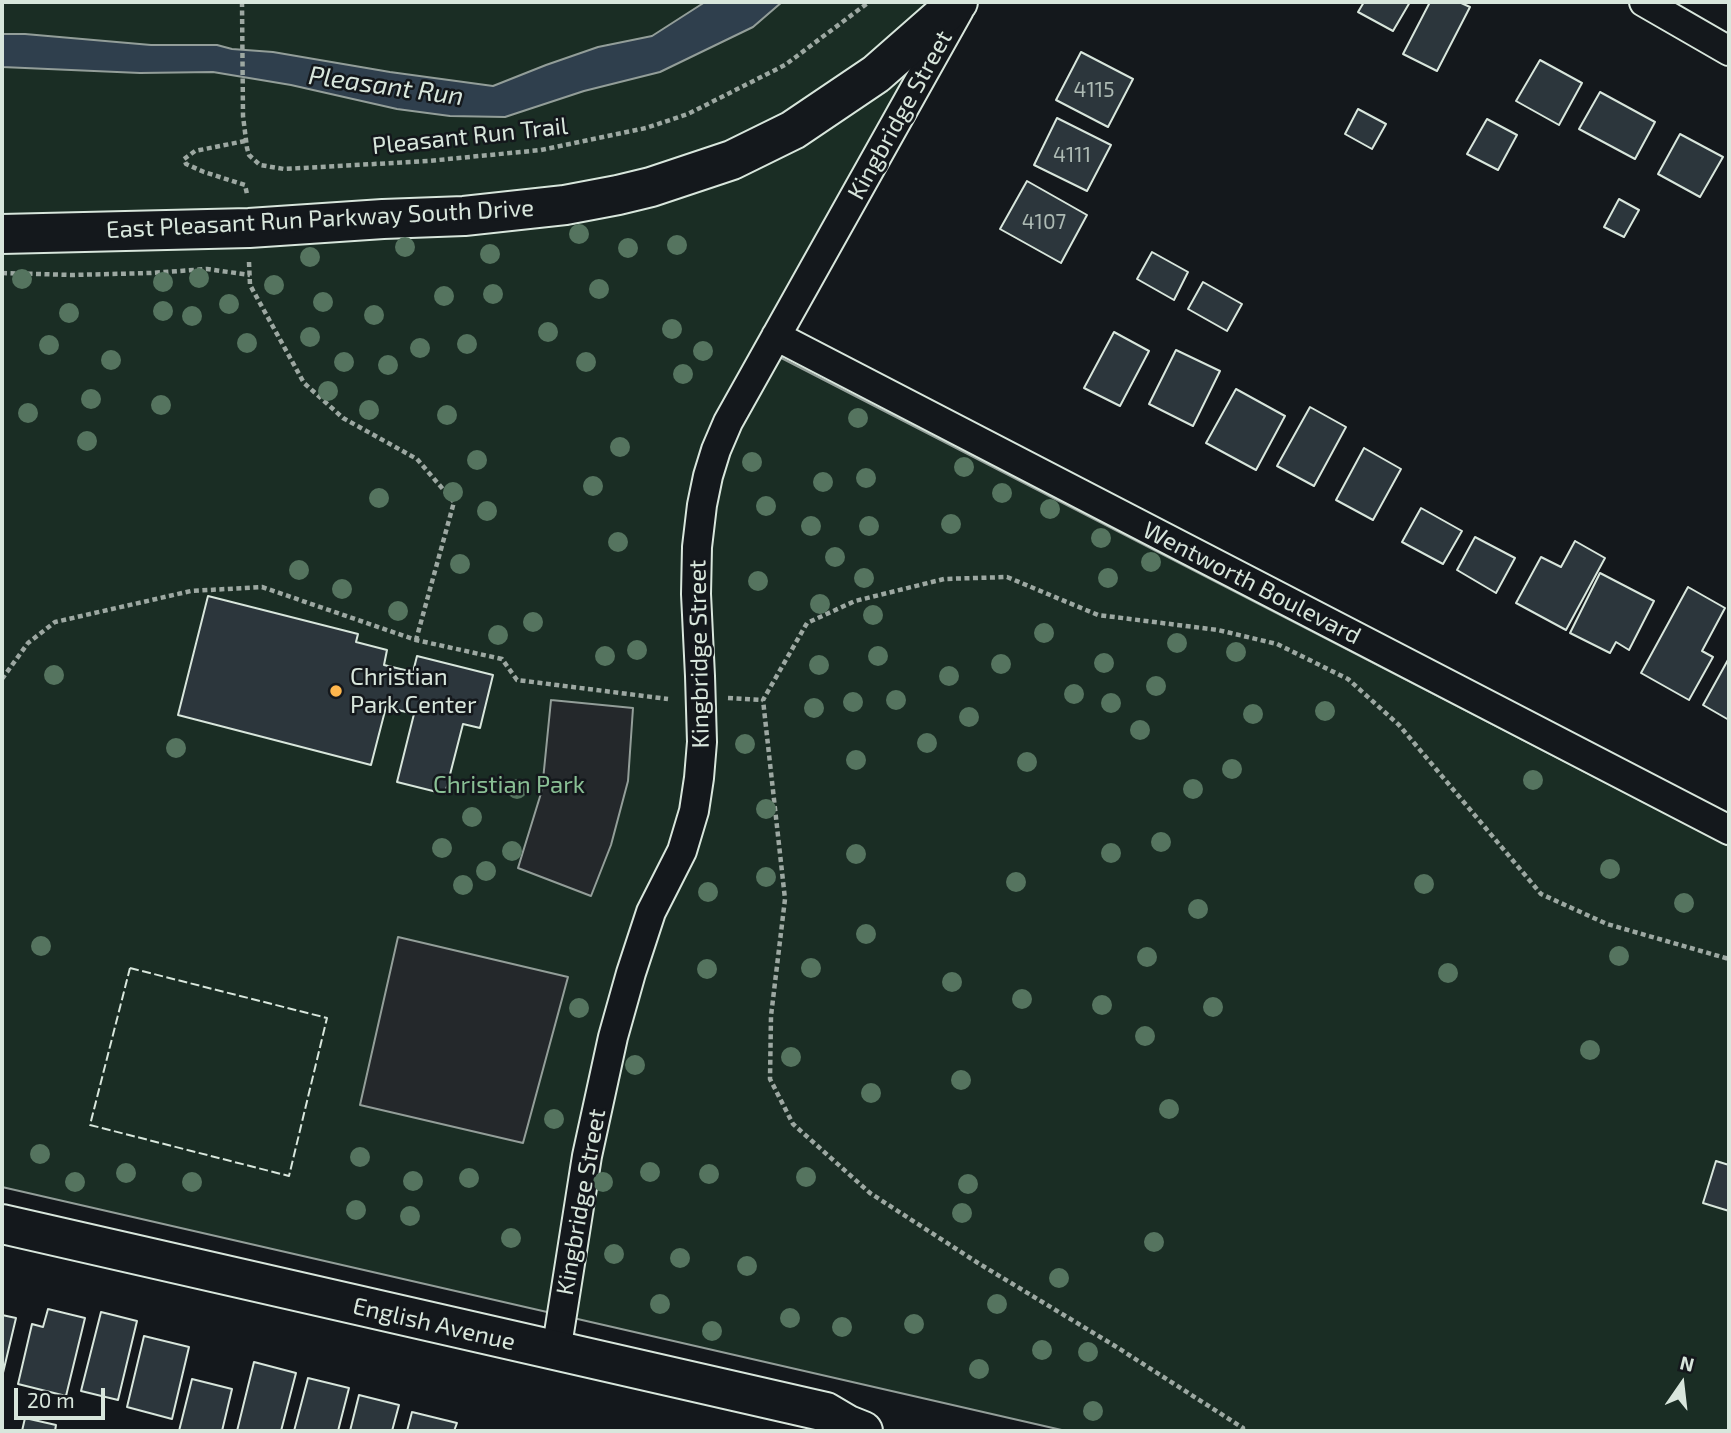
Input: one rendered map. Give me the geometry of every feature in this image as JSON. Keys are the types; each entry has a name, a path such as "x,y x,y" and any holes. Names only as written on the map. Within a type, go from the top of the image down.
{"street":[{"name":"East Pleasant Run Parkway South Drive","path":"2,234 248,228 485,215 593,200 651,187 732,160 793,130 876,74 958,2"},
{"name":"Kingbridge Street","path":"556,1352 587,1156 613,1037 651,912 682,851 694,811 702,743 696,594 697,547 704,492 716,450 728,422 963,2"},
{"path":"1644,2 1729,51"},
{"name":"Wentworth Boulevard","path":"776,336 1729,830"},
{"name":"English Avenue","path":"2,1224 826,1412 848,1428"}],"path":[{"path":"242,2 245,141 195,151 184,159 186,164 204,172 245,185 250,285 304,383 343,418 418,458 454,502 416,640"},
{"name":"Pleasant Run Trail","path":"245,141 249,155 260,165 284,169 541,150 646,128 688,114 785,65 869,2"},
{"path":"2,273 72,275 207,269 250,275"},
{"path":"1243,1431 1243,1428 1115,1346 978,1263 870,1193 793,1124 770,1079 771,1016 785,899 763,700 807,624 855,601 944,579 1007,577 1098,615 1217,630 1277,644 1348,679 1399,725 1541,894 1607,924 1729,959"},
{"path":"2,679 29,643 55,622 191,591 262,587 416,640 502,659 517,680 668,698"},
{"path":"724,697 763,700"}],"green space":[{"name":"Christian Park","path":"2,2 946,2 760,347 1729,846 1729,1431 1066,1431 2,1187"}],"shaded area":[{"path":"551,700 633,708 628,781 611,845 591,896 518,868 542,790"},
{"path":"398,937 568,977 523,1143 360,1105"}],"water":[{"name":"Pleasant Run","path":"705,2 782,2 753,27 660,72 584,91 505,117 450,116 397,109 291,85 213,72 140,73 2,67 2,34 25,34 151,45 217,45 493,86 598,47 652,36"}],"building":[{"path":"1364,2 1410,2 1393,31 1358,12"},
{"path":"1430,2 1459,2 1470,7 1437,71 1403,54"},
{"path":"1081,52 1133,79 1108,127 1056,100"},
{"path":"1540,60 1582,83 1559,125 1516,101"},
{"path":"1600,92 1655,122 1635,159 1579,129"},
{"path":"1358,109 1386,124 1372,149 1345,134"},
{"path":"1057,118 1111,145 1087,191 1034,165"},
{"path":"1487,119 1517,135 1498,170 1467,154"},
{"path":"1680,134 1723,157 1700,197 1658,174"},
{"path":"1027,181 1087,215 1061,263 1000,229"},
{"path":"1619,199 1639,210 1624,237 1604,227"},
{"path":"1152,252 1188,272 1174,300 1137,279"},
{"path":"1203,282 1242,304 1227,331 1188,309"},
{"path":"1114,332 1149,351 1120,406 1084,388"},
{"path":"1176,350 1220,371 1193,426 1149,404"},
{"path":"1236,389 1285,416 1256,470 1206,443"},
{"path":"1310,407 1346,427 1314,486 1277,466"},
{"path":"1364,448 1401,469 1373,520 1336,500"},
{"path":"1421,508 1462,531 1443,564 1402,542"},
{"path":"1475,537 1515,558 1496,593 1457,570"},
{"path":"1575,541 1605,558 1566,630 1516,603 1541,557 1561,567"},
{"path":"1600,573 1654,601 1629,650 1616,642 1610,653 1570,633"},
{"path":"1688,587 1725,608 1702,651 1713,657 1689,700 1641,673"},
{"name":"Christian Park Center","path":"208,596 358,634 356,642 387,650 384,665 413,672 417,656 493,675 480,728 463,724 445,794 397,782 414,714 386,707 371,765 178,715"},
{"path":"1729,658 1729,720 1703,705"},
{"path":"1716,1161 1729,1165 1729,1211 1703,1203"},
{"path":"48,1309 85,1318 66,1396 18,1384 32,1324 43,1327"},
{"path":"101,1312 137,1321 118,1400 81,1391"},
{"path":"2,1315 16,1318 2,1377"},
{"path":"144,1336 189,1347 172,1419 127,1407"},
{"path":"254,1362 296,1373 281,1431 237,1431"},
{"path":"308,1378 349,1388 338,1431 294,1431"},
{"path":"192,1379 232,1389 222,1431 179,1431"},
{"path":"359,1395 399,1405 392,1431 350,1431"},
{"path":"412,1412 457,1423 454,1431 407,1431"},
{"path":"25,1418 56,1425 55,1431 22,1431"}],"fence":[{"path":"130,968 327,1018 289,1176 90,1125 130,968"}],"place":[{"name":"Christian Park Center","path":"336,691"}]}
